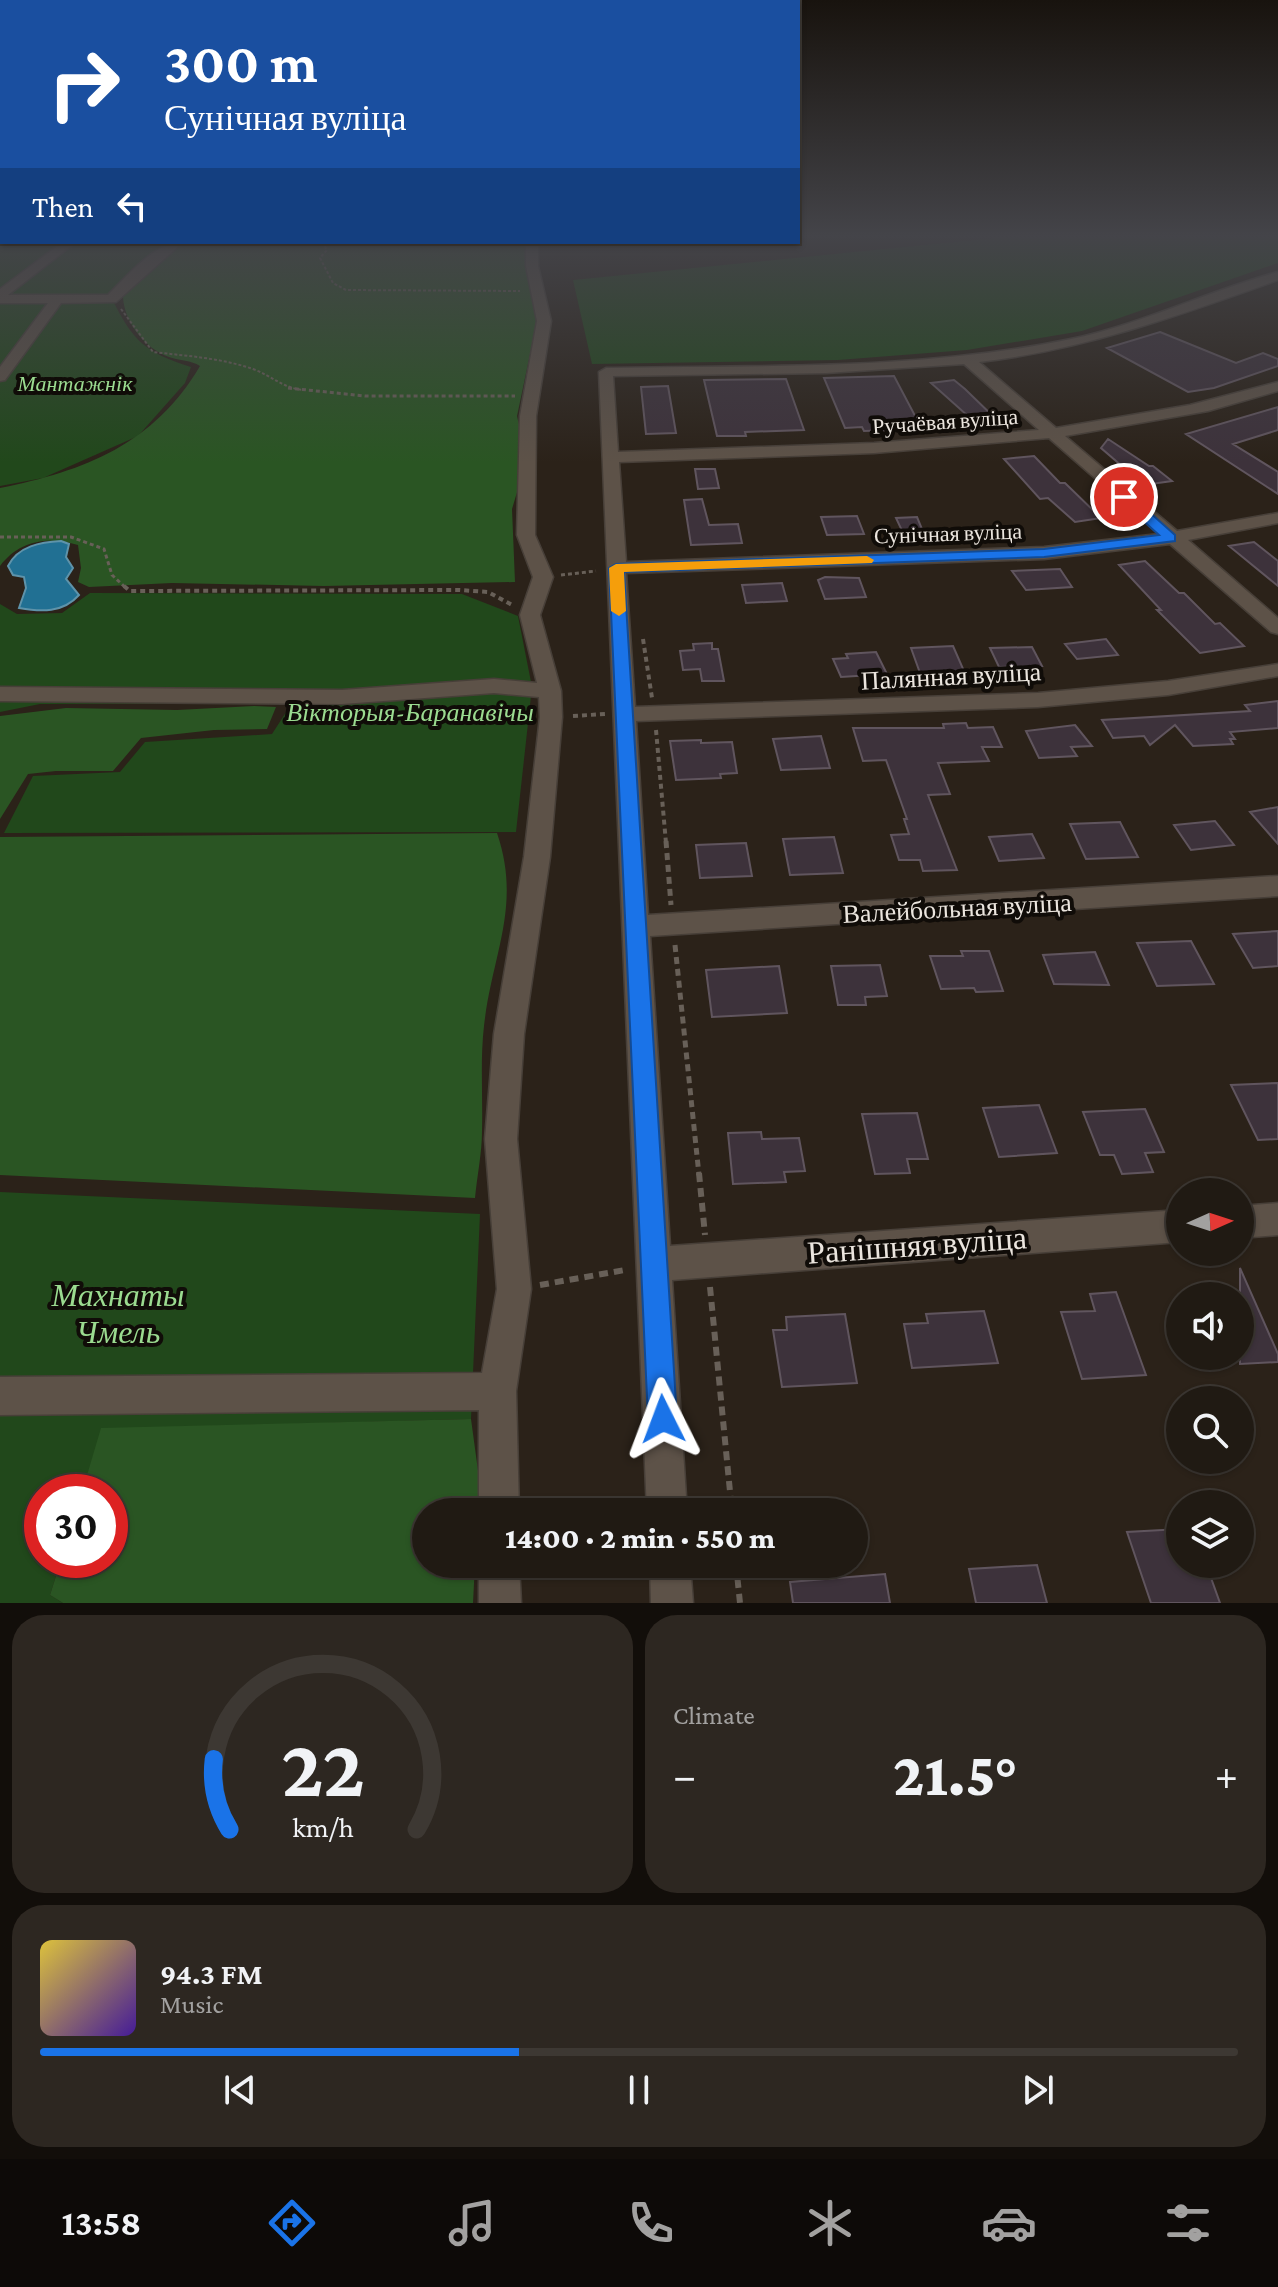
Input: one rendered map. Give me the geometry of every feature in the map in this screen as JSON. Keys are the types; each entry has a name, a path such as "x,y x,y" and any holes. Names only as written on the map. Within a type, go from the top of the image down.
{"street":[{"path":"0,377 48,312"},
{"path":"499,1498 497,1391 514,1289 501,1139 509,1034 537,857 551,704 530,615 543,577 526,535 528,416 544,321 542,312"},
{"path":"666,1498 636,926 639,713 616,568 606,372 833,367 967,359 1046,348 1171,312"},
{"path":"967,359 1278,628"},
{"name":"Ручаёвая вуліца","path":"610,457 904,446 1055,435 1180,412 1278,386"},
{"name":"Сунічная вуліца","path":"616,568 1044,553 1171,538 1278,518"},
{"name":"Палянная вуліца","path":"639,713 1038,700 1168,688 1278,670"},
{"path":"0,694 342,697 494,686 551,704"},
{"name":"Валейбольная вуліца","path":"636,926 1278,886"},
{"path":"1254,1221 1278,1219"},
{"name":"Ранішняя вуліца","path":"655,1264 1166,1227"},
{"path":"0,1396 497,1391"},
{"path":"499,1578 500,1603"},
{"path":"671,1578 672,1603"}],"path":[{"path":"123,312 153,352 256,370 289,389 392,397 531,395"},
{"path":"0,537 71,537 104,549 112,575 130,591 460,590 488,592 530,615"},
{"path":"543,577 616,568"},
{"path":"642,626 639,713 673,924 731,1498"},
{"path":"551,704 639,713"},
{"path":"514,1289 655,1264"},
{"path":"737,1578 740,1603"}],"green space":[{"name":"Мантажнік","path":"0,312 119,312 134,335 151,350 191,367 185,383 138,436 43,478 0,486"},
{"path":"126,312 535,312 537,321 517,416 527,459 512,509 515,582 324,586 172,583 89,587 78,582 81,568 78,545 56,541 35,542 16,550 0,566 0,488 61,473 115,450 161,416 182,393 200,366 152,348 137,333"},
{"path":"580,312 1137,312 1082,331 967,350 838,360 592,364"},
{"name":"Вікторыя-Баранавічы","path":"90,593 462,594 518,616 532,687 516,832 4,833 33,776 120,772 145,742 272,734 292,703 40,704 0,712 0,604 17,614 62,613"},
{"path":"276,707 267,729 214,730 141,738 113,771 28,774 0,819 0,716 66,708 177,710"},
{"path":"497,833 504,859 506,907 484,1026 482,1139 475,1198 0,1175 0,837"},
{"name":"Махнаты Чмель","path":"0,1192 480,1214 471,1419 102,1429 88,1474 24,1474 24,1578 55,1578 50,1595 63,1603 0,1603"},
{"path":"471,1419 479,1478 478,1498 412,1498 412,1578 474,1578 473,1603 63,1603 50,1595 55,1578 128,1578 128,1474 87,1474 101,1428"}],"water":[{"path":"61,541 69,544 66,557 73,568 66,579 79,595 66,605 51,610 19,608 26,588 24,577 13,575 8,566 12,559 38,544"}],"building":[{"path":"1160,332 1236,363 1263,353 1278,359 1278,366 1214,388 1188,392 1107,348"},
{"path":"894,376 922,429 864,431 862,427 845,428 824,378"},
{"path":"786,379 804,430 717,436 704,380"},
{"path":"954,380 1000,423 978,425 931,383"},
{"path":"668,386 676,433 646,434 641,387"},
{"path":"1278,407 1278,430 1233,444 1278,472 1278,494 1186,434"},
{"path":"1108,439 1172,481 1144,485 1101,448"},
{"path":"1034,456 1101,518 1075,522 1048,498 1040,499 1004,459"},
{"path":"695,469 715,469 719,488 698,489"},
{"path":"702,499 709,525 738,524 742,543 691,545 684,500"},
{"path":"857,516 864,534 827,535 821,517"},
{"path":"917,517 924,534 904,535 896,518"},
{"path":"1254,542 1278,561 1278,586 1229,546"},
{"path":"1145,561 1244,646 1200,653 1157,610 1161,610 1119,565"},
{"path":"1060,569 1072,587 1026,590 1012,571"},
{"path":"825,577 859,578 866,597 825,599 818,580"},
{"path":"782,583 787,601 746,603 742,585"},
{"path":"1106,639 1118,655 1077,659 1065,644"},
{"path":"712,643 712,649 718,649 724,681 702,681 700,669 683,670 680,651 694,650 693,644"},
{"path":"953,646 964,671 920,673 911,648"},
{"path":"1032,647 1042,666 999,667 990,648"},
{"path":"876,652 887,674 841,677 833,659 848,658 846,654"},
{"path":"1278,701 1278,728 1230,732 1235,739 1230,739 1233,744 1193,746 1175,725 1150,745 1144,736 1113,738 1102,720 1250,711 1245,705"},
{"path":"966,723 968,728 993,727 1002,747 982,747 989,761 938,763 950,794 928,795 957,870 923,871 920,860 899,860 891,835 909,834 904,819 907,819 886,760 863,761 853,728 944,728 943,724"},
{"path":"1075,725 1092,746 1071,747 1077,756 1039,758 1026,731"},
{"path":"821,736 830,768 781,770 773,739"},
{"path":"701,740 701,743 732,742 737,773 720,774 721,778 676,780 670,741"},
{"path":"1278,807 1278,844 1250,812"},
{"path":"1215,821 1234,845 1191,850 1174,825"},
{"path":"1120,822 1138,857 1086,859 1070,824"},
{"path":"1032,834 1044,858 999,861 989,837"},
{"path":"834,837 843,873 790,875 783,839"},
{"path":"746,843 752,876 700,878 696,845"},
{"path":"1278,931 1278,966 1253,968 1233,934"},
{"path":"1191,941 1214,984 1157,986 1137,943"},
{"path":"961,951 989,951 1003,991 941,989 930,956 963,956"},
{"path":"1095,952 1109,985 1054,984 1043,955"},
{"path":"880,965 887,996 865,997 866,1005 838,1005 831,966"},
{"path":"779,966 787,1013 712,1017 706,970"},
{"path":"1278,1083 1278,1139 1258,1140 1231,1085"},
{"path":"1039,1105 1057,1153 999,1157 983,1108"},
{"path":"1145,1109 1164,1152 1145,1153 1153,1172 1122,1174 1114,1155 1100,1155 1083,1112"},
{"path":"917,1113 928,1159 907,1159 910,1173 875,1174 862,1114"},
{"path":"761,1132 762,1139 799,1138 805,1171 784,1172 786,1182 733,1184 728,1133"},
{"path":"1240,1268 1246,1282 1240,1282"},
{"path":"1116,1292 1146,1375 1082,1379 1061,1312 1095,1311 1090,1294"},
{"path":"1254,1300 1278,1354 1278,1362 1254,1363"},
{"path":"984,1311 998,1363 912,1368 904,1324 928,1323 926,1314"},
{"path":"845,1314 857,1383 782,1387 773,1330 787,1330 786,1317"},
{"path":"1166,1530 1166,1578 1211,1578 1220,1603 1151,1603 1127,1532"},
{"path":"1037,1565 1047,1603 976,1603 969,1569"},
{"path":"885,1574 890,1603 793,1603 790,1582 868,1578 868,1575"}],"slow traffic":[{"path":"619,611 616,568 867,560"}],"route":[{"path":"663,1419 616,568 1044,553 1171,538 1124,497"}]}
